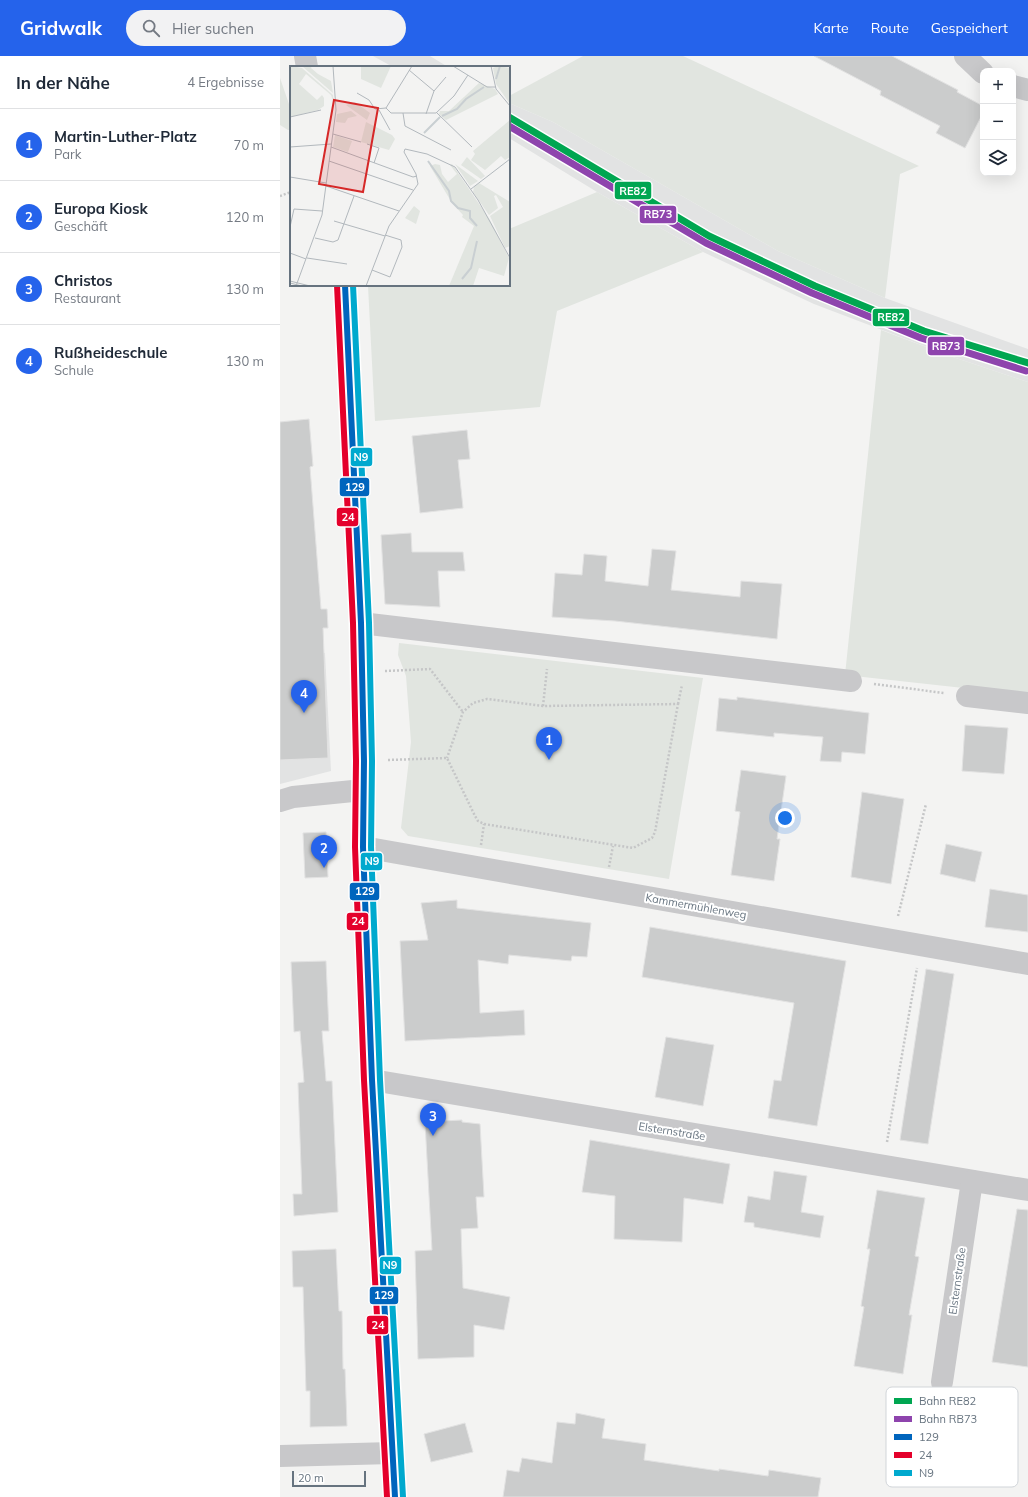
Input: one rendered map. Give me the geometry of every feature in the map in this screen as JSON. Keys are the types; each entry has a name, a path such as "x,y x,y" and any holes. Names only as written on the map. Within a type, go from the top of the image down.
{"street":[{"path":"304,56 307,66"},
{"path":"965,56 980,70"},
{"path":"1016,87 1028,90"},
{"path":"345,286 361,622 364,761 363,847 372,1080 395,1497"},
{"path":"361,622 851,680"},
{"path":"967,696 1028,703"},
{"path":"280,801 293,797 364,790"},
{"name":"Kammermühlenweg","path":"363,847 1028,964"},
{"name":"Elsternstraße","path":"372,1080 1028,1190"},
{"name":"Elsternstraße","path":"942,1382 972,1180"},
{"path":"280,1456 392,1453"}],"path":[{"path":"280,196 290,192"},
{"path":"543,706 550,645"},
{"path":"362,672 430,669 463,712"},
{"path":"851,680 967,696"},
{"path":"487,699 543,706 678,704 656,832 652,838 633,848 478,822 447,758 463,712 473,703 487,699"},
{"path":"364,761 447,758"},
{"path":"892,940 926,804"},
{"path":"884,1166 921,946"}],"shaded area":[{"path":"373,56 430,56 446,66 391,66"},
{"path":"583,56 683,56 919,166 900,174 885,298 778,251 553,122 510,103 510,95"},
{"path":"280,78 290,107 290,130 280,125"},
{"path":"510,103 553,122 778,251 885,298 1028,349 1028,382 953,357 814,304 703,252 597,192 510,139"},
{"path":"597,192 703,252 557,311 540,407 375,421 368,286 510,286 510,229"},
{"path":"881,330 953,357 1028,382 1028,695 845,675"},
{"path":"399,643 703,678 669,879 408,836 401,828 411,742 406,676 398,655"},
{"path":"325,653 331,771 280,784 280,656"}],"building":[{"path":"814,56 892,56 958,90 957,92 980,104 980,119 965,148 936,133 940,126 880,95 881,91"},
{"path":"309,419 313,466 310,467 321,609 327,609 328,628 323,628 328,758 280,760 280,422"},
{"path":"467,430 470,459 458,460 463,508 420,513 412,436"},
{"path":"411,533 412,552 463,552 465,571 438,571 440,607 385,604 381,535"},
{"path":"652,549 676,551 671,590 740,597 741,581 782,584 777,639 615,621 552,617 555,573 582,575 584,554 607,556 605,581 648,586"},
{"path":"737,697 869,713 865,754 842,752 841,762 820,761 823,737 774,733 774,737 716,731 719,698 737,700"},
{"path":"965,725 1008,728 1004,774 962,771"},
{"path":"741,770 786,776 777,839 780,839 774,881 731,875 740,812 735,811"},
{"path":"862,792 904,799 891,884 851,877"},
{"path":"326,832 328,877 305,878 303,833"},
{"path":"946,844 982,852 975,882 940,874"},
{"path":"990,889 1028,895 1028,932 985,927"},
{"path":"457,900 457,908 591,923 587,957 572,956 571,961 509,955 508,964 478,960 480,1013 524,1010 525,1035 405,1041 400,941 428,940 421,903"},
{"path":"650,927 846,961 817,1126 768,1118 774,1080 781,1081 794,1003 642,977"},
{"path":"326,961 329,1031 322,1031 326,1081 332,1081 338,1212 294,1216 293,1194 302,1194 298,1083 304,1082 300,1031 294,1032 291,962"},
{"path":"926,969 954,974 928,1144 900,1140"},
{"path":"666,1037 714,1045 703,1106 655,1097"},
{"path":"462,1120 462,1122 480,1124 484,1197 476,1197 478,1228 461,1229 463,1288 510,1297 504,1330 474,1325 474,1357 418,1359 415,1251 432,1250 425,1122"},
{"path":"590,1140 730,1164 723,1204 684,1198 682,1242 614,1239 615,1196 582,1192"},
{"path":"774,1171 807,1176 801,1212 824,1216 820,1238 754,1227 754,1223 744,1222 748,1196 770,1200"},
{"path":"877,1190 925,1198 915,1256 919,1257 909,1315 912,1315 903,1374 854,1366 864,1307 861,1306 870,1249 867,1249"},
{"path":"1017,1209 1028,1210 1028,1367 992,1362"},
{"path":"336,1249 339,1311 342,1311 343,1369 345,1369 347,1426 310,1427 310,1391 306,1391 303,1287 293,1287 292,1251"},
{"path":"576,1413 605,1419 602,1438 646,1444 644,1460 719,1471 719,1469 768,1476 769,1470 821,1478 818,1497 503,1497 507,1470 519,1472 522,1458 552,1463 557,1422 575,1424"},
{"path":"465,1423 473,1452 431,1462 424,1434"}],"rail line":[{"name":"RE82","path":"510,118 709,236 815,286 924,331 1028,363"},
{"name":"RB73","path":"510,127 706,243 812,293 921,338 1026,371"}],"transit line":[{"name":"24","path":"337,286 353,623 356,761 355,847 364,1080 387,1497"},
{"name":"129","path":"345,286 361,623 364,761 363,847 372,1080 395,1497"},
{"name":"N9","path":"353,286 369,623 372,761 371,847 380,1080 403,1497"}],"place":[{"name":"Rußheideschule","path":"304,713"},
{"name":"Martin-Luther-Platz","path":"549,760"},
{"name":"Europa Kiosk","path":"324,868"},
{"name":"Christos","path":"433,1136"}]}
